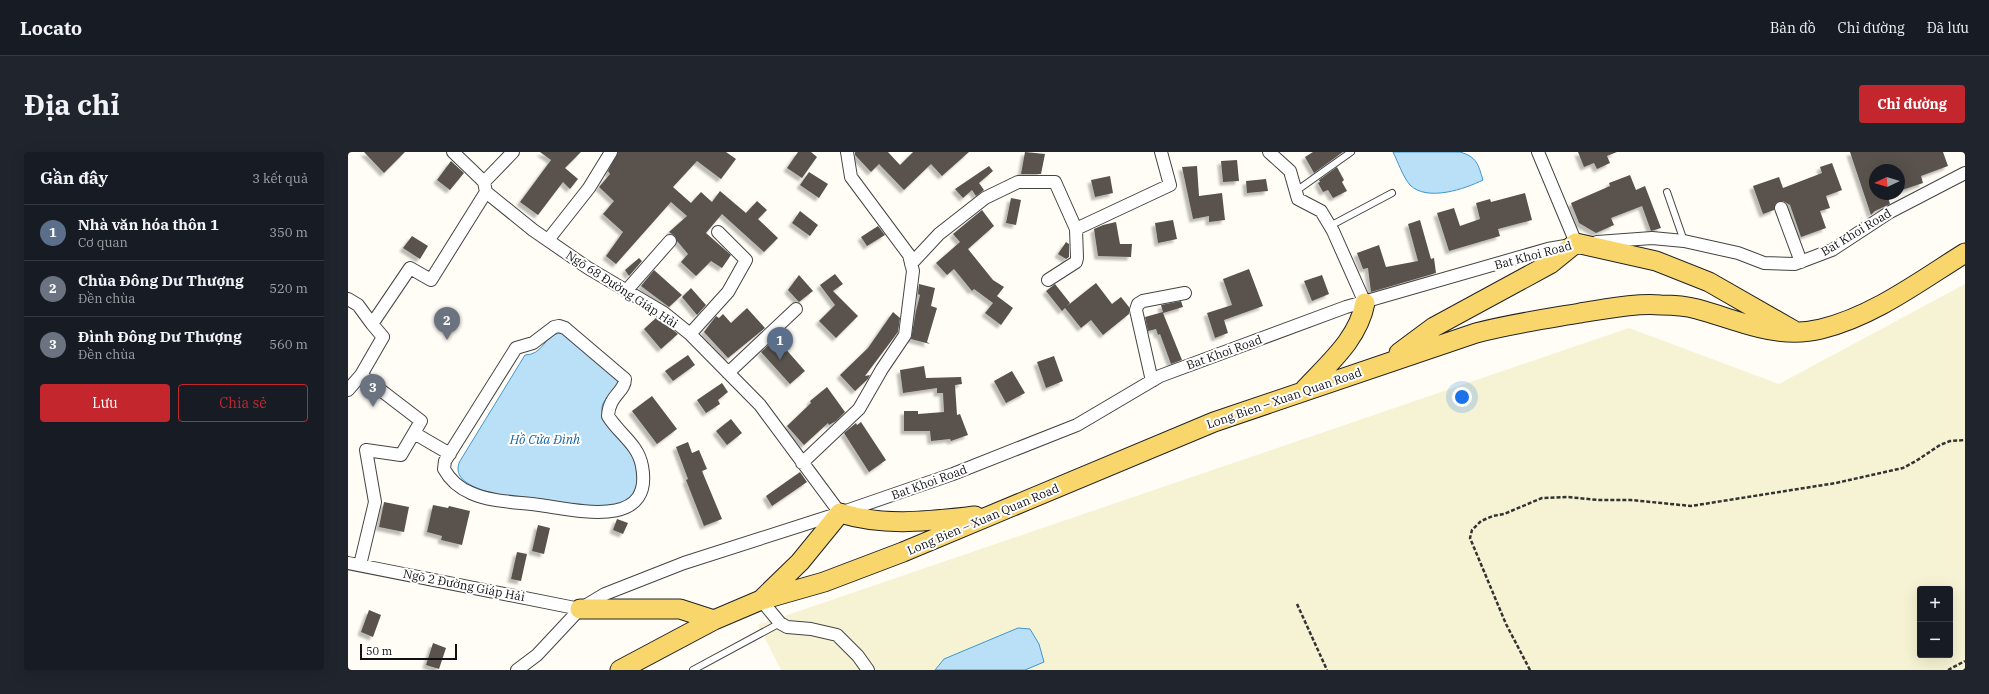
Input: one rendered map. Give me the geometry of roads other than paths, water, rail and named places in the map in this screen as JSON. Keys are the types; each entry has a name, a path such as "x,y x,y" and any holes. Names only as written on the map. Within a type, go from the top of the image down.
{"main road":[{"path":"1386,363 1434,327 1550,264 1576,243 1656,261 1710,282 1798,332"},
{"name":"Long Bien – Xuan Quan Road","path":"620,670 714,620 761,600 824,582 903,552 1214,422 1304,390 1476,333 1506,325 1631,305 1660,304 1696,308 1739,323 1768,331 1798,332 1820,330 1849,320 1886,302 1965,253"},
{"path":"1304,390 1343,348 1354,333 1362,317 1365,302"},
{"path":"761,600 800,562 840,513 872,522 901,522 997,514"},
{"path":"580,609 680,609 714,620"}],"street":[{"name":"Ngõ 68 Đường Giáp Hải","path":"453,152 485,187 548,240 588,268 664,313 690,334 760,405 840,513"},
{"path":"372,324 410,268 431,280 485,187 514,152"},
{"path":"548,240 589,188 611,152"},
{"path":"802,463 859,409 882,369 905,335 913,270 909,255 851,177 847,152"},
{"path":"1076,229 1170,185 1161,152"},
{"path":"1270,152 1290,171 1298,199 1321,211 1330,226 1365,302"},
{"path":"1538,152 1576,243"},
{"name":"Bat Khoi Road","path":"510,670 520,668 537,655 580,609 605,594 684,563 840,513 953,474 1077,425 1152,381 1175,370 1346,308 1548,249 1576,243 1652,238 1684,241 1738,253 1764,262 1796,264 1832,250 1890,212 1965,173"},
{"path":"911,264 939,234 985,198 1018,182 1055,182 1076,229 1076,262 1048,280"},
{"path":"1781,208 1800,262"},
{"path":"690,334 728,292 746,260 718,232"},
{"path":"626,291 670,241"},
{"path":"1152,381 1136,310 1138,304 1143,301 1185,293"},
{"path":"348,299 358,305 383,337 362,375 348,390"},
{"path":"728,373 796,309"},
{"path":"559,326 565,328 624,379 623,387 612,399 608,416 638,452 642,464 642,489 633,503 626,507 607,512 595,513 493,499 471,493 448,476 444,469 445,461 450,454 516,348 533,343 554,327 559,326"},
{"path":"360,565 375,502 366,450 401,455 421,421 362,375"},
{"path":"414,433 450,454"},
{"name":"Ngõ 2 Đường Giáp Hải","path":"348,563 580,609"},
{"path":"761,600 780,623 787,627 811,629 837,635 858,656 868,670"}],"lane":[{"path":"1296,191 1351,152"},
{"path":"1667,192 1684,241"},
{"path":"1330,226 1392,193"},
{"path":"693,670 780,623"}],"water":[{"path":"1393,152 1460,152 1470,156 1476,162 1483,180 1456,190 1426,193 1417,190 1407,182"},
{"name":"Hồ Cửa Đình","path":"559,333 564,334 618,380 618,385 603,404 603,415 629,449 635,459 638,471 637,483 633,496 626,501 615,505 604,508 593,508 494,494 465,481 458,472 460,461 525,355 536,352 550,338"},
{"path":"1018,628 1030,629 1039,644 1044,662 1025,670 935,670 944,659"}],"place":[{"name":"Chùa Đông Dư Thượng","path":"447,340"},
{"name":"Nhà văn hóa thôn 1","path":"780,360"},
{"name":"Đình Đông Dư Thượng","path":"373,407"}]}
